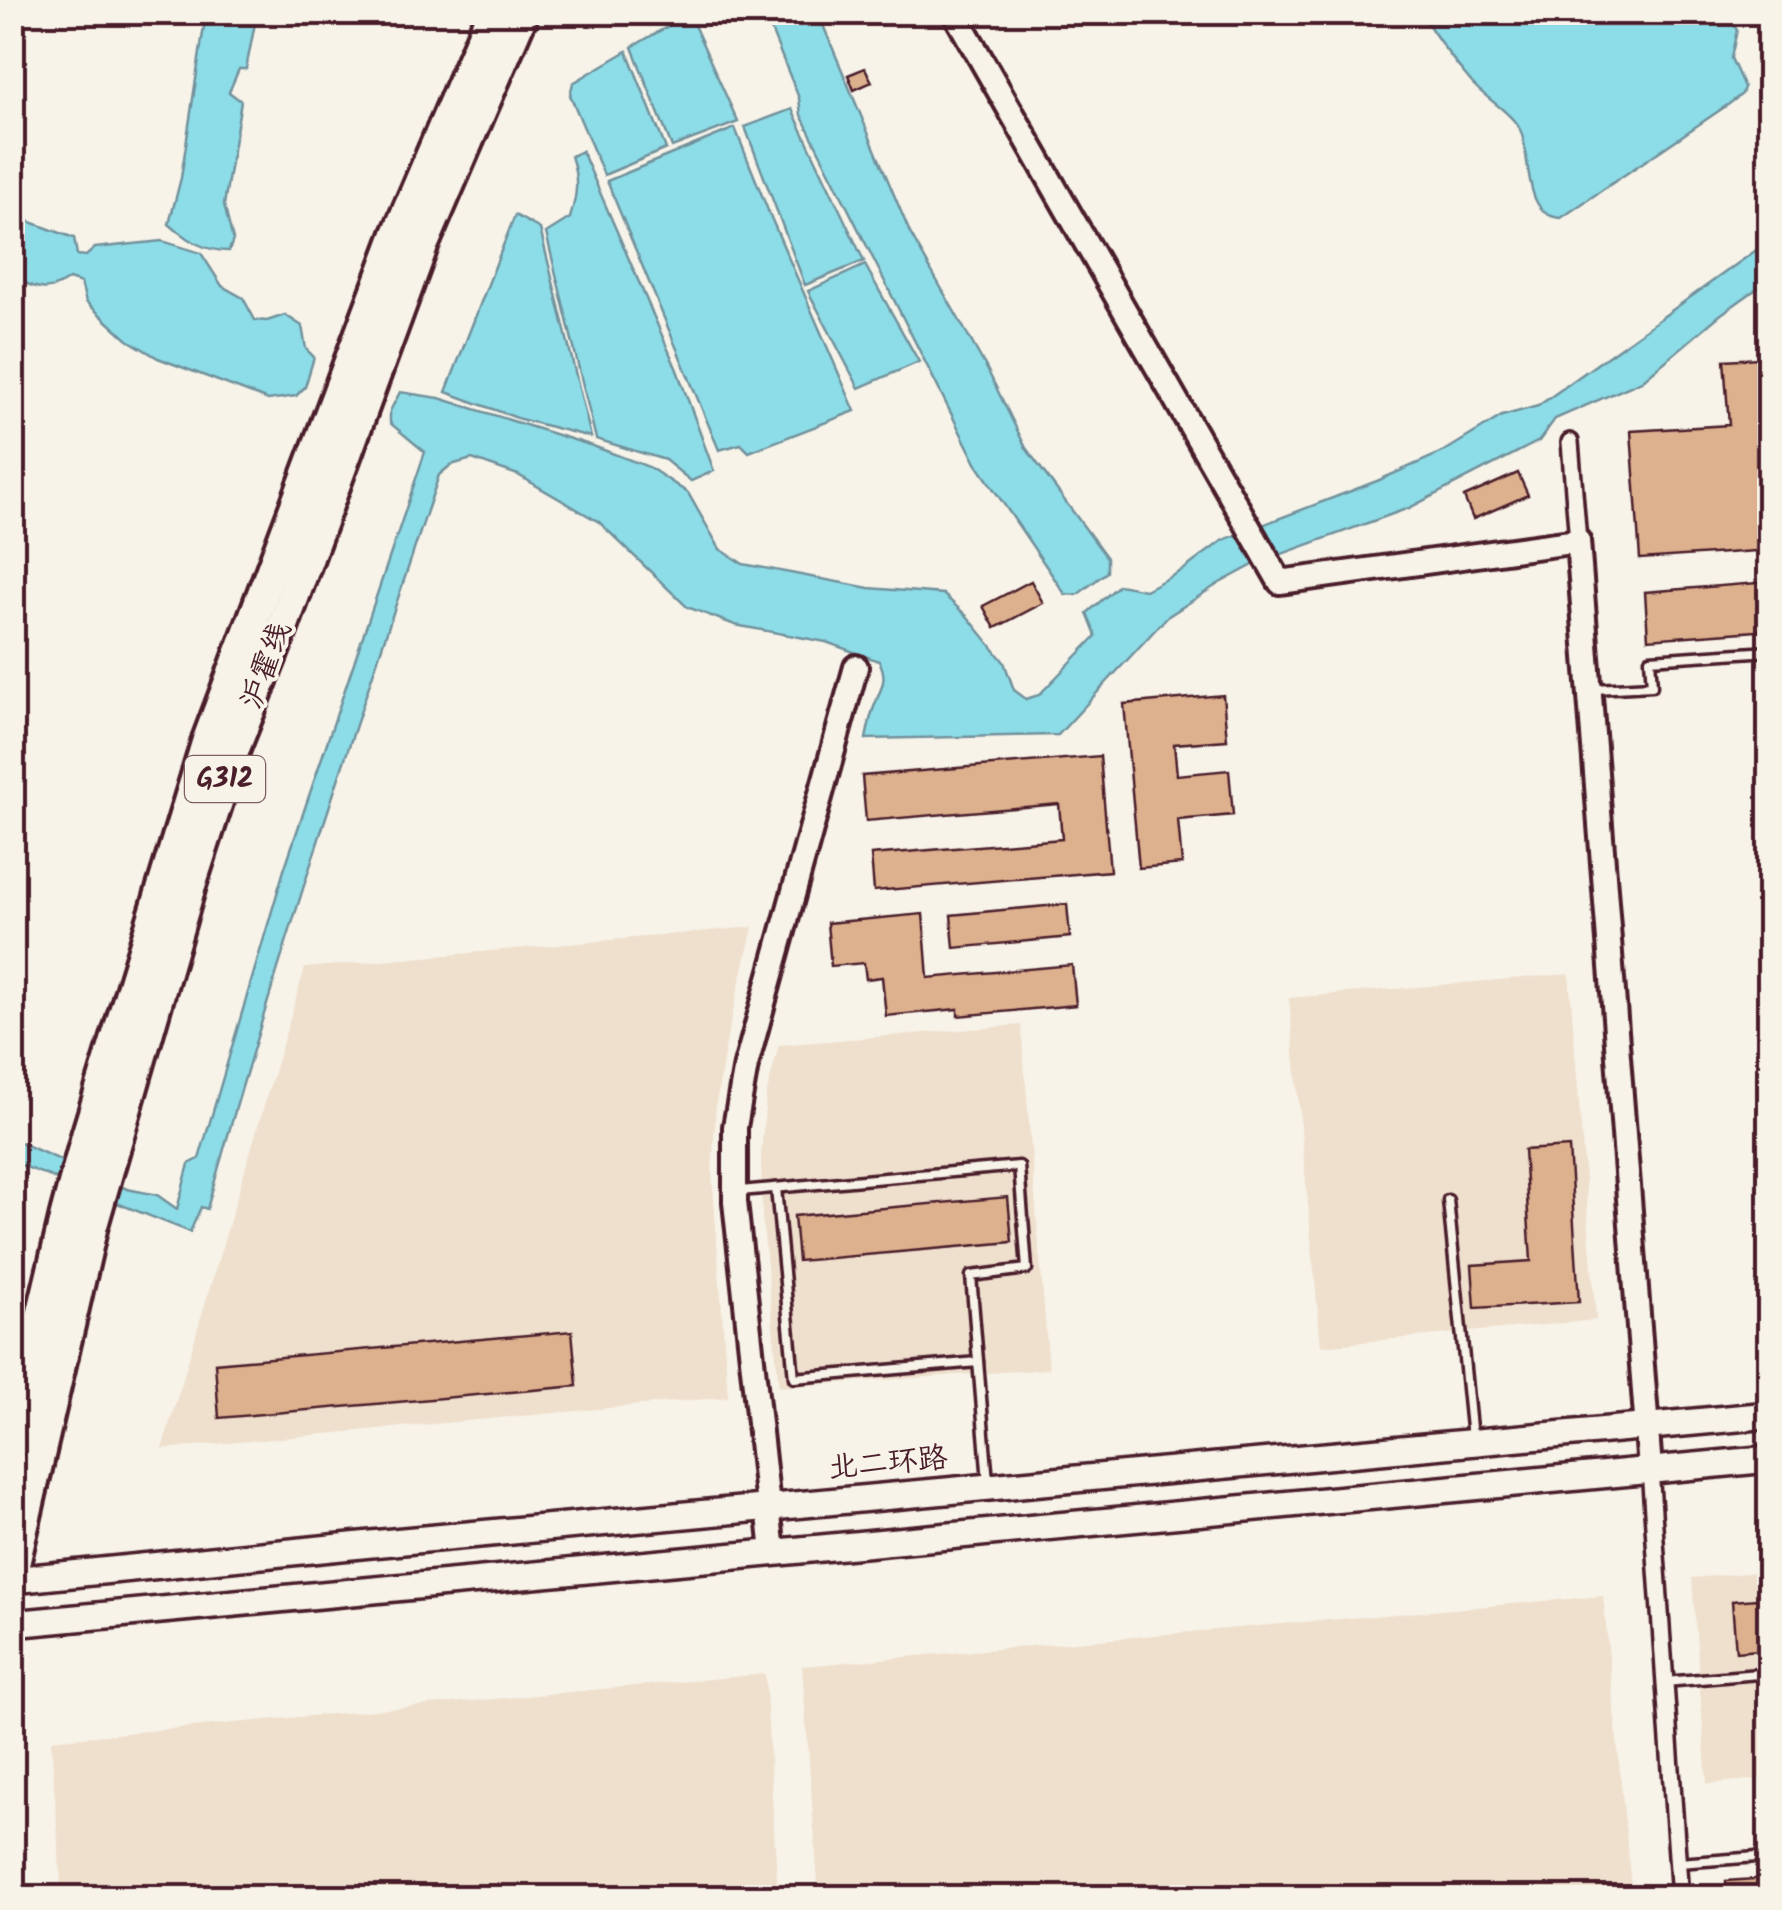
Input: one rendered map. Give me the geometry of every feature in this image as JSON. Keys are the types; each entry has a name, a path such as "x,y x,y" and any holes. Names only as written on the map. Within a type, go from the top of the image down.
{"highway":[{"name":"沪霍线","path":"12,1444 74,1184 208,740 398,234 494,12"},
{"name":"沪霍线","path":"12,1577 92,1225 202,848 236,746 422,246 524,12"}],"main road":[{"name":"北二环路","path":"12,1577 1770,1415"},
{"path":"12,1624 1770,1458"}],"street":[{"path":"954,12 1280,582 1578,540"},
{"path":"1570,442 1680,1898"},
{"path":"773,1552 735,1191 735,1127 746,1065 856,667"}],"lane":[{"path":"1589,689 1652,686 1650,659 1770,651"},
{"path":"735,1191 1019,1166 1027,1268 971,1276 988,1487"},
{"path":"776,1188 794,1378 978,1362"},
{"path":"1448,1200 1473,1442"},
{"path":"1665,1682 1770,1673"},
{"path":"1678,1863 1770,1856"}],"shaded area":[{"path":"753,927 727,1037 716,1104 712,1172 728,1397 162,1449 305,968"},
{"path":"1569,974 1596,1320 1321,1346 1289,998"},
{"path":"1021,1025 1049,1369 779,1387 762,1216 761,1155 766,1096 779,1045"},
{"path":"1769,1571 1769,1778 1707,1784 1692,1578"},
{"path":"1603,1596 1632,1897 819,1897 802,1666"},
{"path":"765,1674 778,1897 62,1897 51,1740"}],"water":[{"path":"206,13 257,13 246,69 239,69 229,92 241,101 224,205 233,240 229,251 196,244 169,224 181,178"},
{"path":"764,13 818,13 910,233 987,369 1026,448 1107,558 1107,572 1077,595 1065,594 976,463 801,115 799,98"},
{"path":"1421,13 1726,13 1737,30 1731,58 1744,87 1742,94 1729,104 1561,218 1548,214 1533,194 1518,126 1472,83"},
{"path":"689,14 738,122 672,147 632,47"},
{"path":"627,51 666,149 604,175 570,95 573,83"},
{"path":"792,109 864,261 805,285 745,127"},
{"path":"735,128 855,411 749,452 741,444 719,450 607,181"},
{"path":"582,151 677,370 714,471 691,481 665,460 596,439 546,233 570,218 576,187 571,156"},
{"path":"12,215 74,238 77,255 86,256 95,248 162,241 201,253 222,286 243,298 255,320 285,315 302,326 306,349 314,357 305,387 296,396 268,400 158,358 128,340 86,302 81,283 69,279 54,287 41,288 13,278"},
{"path":"515,215 540,229 591,437 520,419 446,392"},
{"path":"1769,241 1769,280 1720,315 1642,381 1555,419 1539,441 1409,508 1257,563 1218,584 1167,617 1058,735 866,739 883,679 879,661 826,642 735,625 687,607 599,522 518,475 472,459 451,465 439,475 348,749 207,1209 201,1207 190,1232 13,1162 12,1139 127,1189 157,1195 177,1209 189,1164 199,1159 284,870 425,452 390,423 390,411 400,392 439,398 649,467 688,493 720,549 743,564 869,588 943,594 968,617 1004,662 1014,690 1026,699 1039,695 1096,636 1087,613 1119,585 1145,590 1183,570 1223,540 1377,481 1443,452 1502,416 1538,406"},
{"path":"865,265 919,362 859,388 808,291"}],"building":[{"path":"865,68 872,82 854,90 848,75"},
{"path":"1759,358 1770,550 1640,559 1631,431 1729,425 1724,360"},
{"path":"1518,473 1528,495 1473,519 1464,497"},
{"path":"1031,581 1043,603 995,628 983,606"},
{"path":"1770,582 1770,630 1648,639 1645,592"},
{"path":"1223,695 1227,740 1174,744 1177,775 1229,770 1233,815 1178,820 1182,864 1139,868 1124,704"},
{"path":"1100,756 1110,871 874,891 871,855 1062,839 1059,804 866,821 862,776"},
{"path":"1067,904 1070,937 954,948 951,915"},
{"path":"923,914 928,978 1072,965 1076,1005 958,1016 958,1009 886,1016 882,977 866,979 864,963 831,966 827,923"},
{"path":"1569,1147 1579,1302 1475,1308 1472,1265 1531,1261 1524,1150"},
{"path":"1008,1197 1012,1242 798,1261 794,1216"},
{"path":"572,1331 577,1386 219,1418 215,1363"},
{"path":"1770,1598 1770,1649 1736,1652 1732,1601"},
{"path":"1770,1878 1770,1898 1727,1898 1726,1881"}]}
